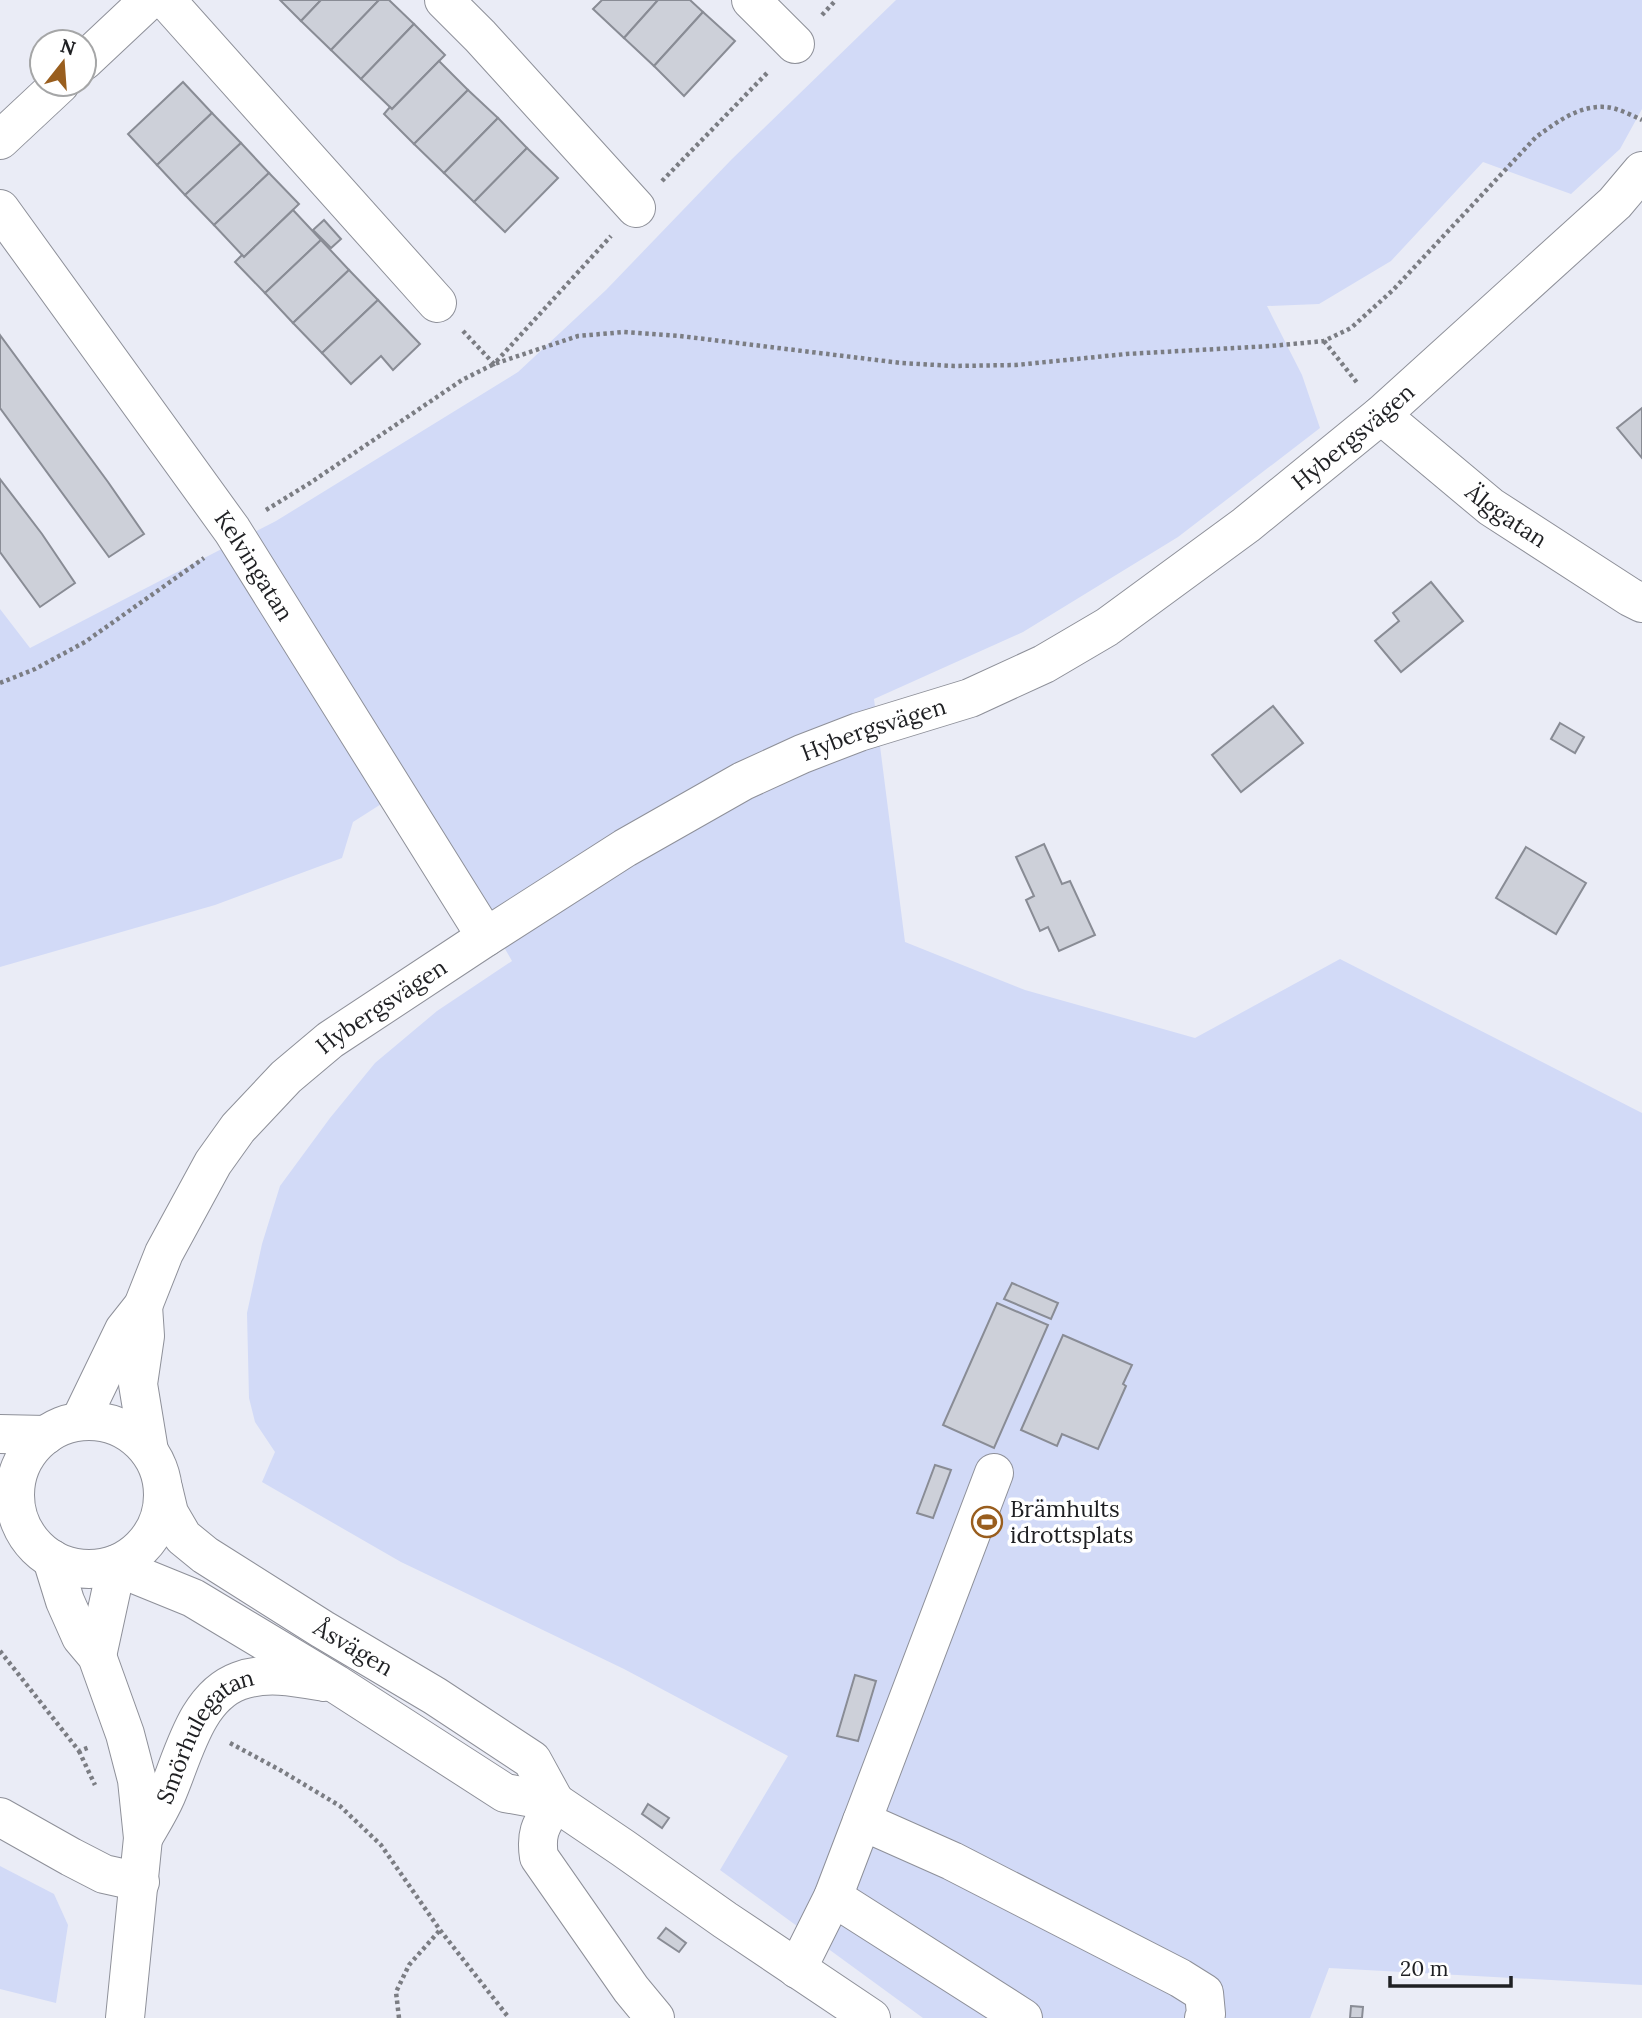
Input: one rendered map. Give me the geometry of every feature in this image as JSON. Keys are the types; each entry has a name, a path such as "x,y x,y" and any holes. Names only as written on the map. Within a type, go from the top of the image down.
{"street":[{"path":"98,48 149,0"},
{"path":"166,0 437,303"},
{"path":"444,0 636,208"},
{"path":"751,0 795,44"},
{"path":"0,140 45,98"},
{"name":"Hybergsvägen","path":"63,1428 124,1330 143,1306 164,1254 213,1163 238,1128 286,1077 330,1040 625,848 743,781 859,732 970,698 1044,664 1107,627 1246,525 1381,415 1615,203 1642,170"},
{"name":"Kelvingatan","path":"0,209 232,530 486,937"},
{"name":"Älggatan","path":"1381,415 1491,507 1642,603"},
{"name":"Hybergsvägen","path":"143,1306 145,1336 138,1384 149,1451"},
{"path":"0,1434 102,1422 133,1436 149,1451 156,1462 163,1488 162,1513 143,1547 119,1563 89,1569 52,1559 36,1547 12,1521 17,1509 16,1485 23,1462 29,1452 63,1428"},
{"path":"797,1969 833,1897 994,1473"},
{"name":"Åsvägen","path":"163,1488 169,1513 183,1536 205,1555 435,1696 532,1760 555,1802"},
{"name":"Smörhulegatan","path":"52,1559 80,1637 97,1656 125,1734 137,1780 143,1838 125,2018"},
{"path":"97,1656 119,1563"},
{"name":"Åsvägen","path":"119,1563 134,1574 192,1598 335,1684 505,1793 555,1802 871,2018"},
{"name":"Smörhulegatan","path":"143,1838 165,1798 193,1727 220,1692 238,1682 258,1676 289,1676 335,1684"},
{"path":"555,1802 540,1827 537,1841 539,1857 631,1989 655,2018"},
{"path":"0,1816 104,1874 140,1882"},
{"path":"862,1821 952,1861 1180,1978 1204,1993 1204,2018"},
{"path":"833,1897 1023,2018"}],"path":[{"path":"0,683 35,669 85,642 204,558 232,530 310,483 462,380 494,364 579,336 624,332 680,336 901,363 954,366 1016,365 1126,354 1324,341 1351,328 1393,290 1536,137 1562,119 1584,109 1607,107 1642,120"},
{"path":"1324,341 1381,415"},
{"path":"0,1651 79,1752 125,1734"},
{"path":"193,1727 214,1735 280,1770 340,1806 382,1845 440,1930 509,2018"},
{"path":"399,2018 396,1992 409,1965 440,1930"}],"shaded area":[{"path":"896,0 1642,0 1642,109 1620,149 1571,194 1483,162 1391,261 1319,304 1267,306 1302,375 1320,428 1178,537 1023,632 874,699 905,942 1025,990 1195,1038 1340,959 1642,1113 1642,1985 1329,1968 1310,2018 923,2018 720,1870 788,1756 624,1669 401,1562 262,1482 275,1452 255,1422 249,1398 247,1313 262,1244 280,1186 375,1063 437,1011 512,961 411,785 353,822 342,858 215,905 0,967 0,609 30,648 276,521 518,372 606,290 732,159"},
{"path":"0,1866 54,1894 68,1925 56,2003 0,1989"}],"building":[{"path":"280,0 321,0 301,21"},
{"path":"321,0 379,0 331,50 301,21"},
{"path":"379,0 389,0 414,24 361,79 331,50"},
{"path":"602,0 658,0 624,38 593,9"},
{"path":"658,0 690,0 703,12 654,66 624,38"},
{"path":"703,12 735,41 684,96 654,66"},
{"path":"414,24 445,55 392,109 361,79"},
{"path":"439,61 468,90 414,144 384,114"},
{"path":"183,82 212,113 157,165 128,134"},
{"path":"468,90 498,118 444,173 414,144"},
{"path":"212,113 241,143 185,195 157,165"},
{"path":"498,118 527,148 474,202 444,173"},
{"path":"241,143 269,173 214,225 185,195"},
{"path":"527,148 558,178 505,232 474,202"},
{"path":"269,173 299,204 244,257 214,225"},
{"path":"293,210 321,240 265,293 235,262 242,255 244,257"},
{"path":"324,220 341,239 331,248 313,230"},
{"path":"321,240 349,270 293,323 265,293"},
{"path":"349,270 378,300 322,353 293,323"},
{"path":"378,300 420,344 393,370 381,356 351,384 322,353"},
{"path":"0,335 144,534 109,557 0,408"},
{"path":"1642,408 1642,458 1617,428"},
{"path":"0,479 75,583 40,607 0,552"},
{"path":"1431,582 1463,621 1401,672 1375,641 1399,621 1393,613"},
{"path":"1273,706 1303,743 1241,792 1212,755"},
{"path":"1560,723 1584,737 1575,753 1551,739"},
{"path":"1044,844 1062,884 1070,881 1095,935 1059,951 1048,927 1040,931 1026,900 1034,896 1016,857"},
{"path":"1526,847 1586,883 1556,934 1496,898"},
{"path":"1012,1283 1058,1303 1051,1319 1004,1299"},
{"path":"997,1303 1048,1325 994,1448 943,1425"},
{"path":"1063,1335 1132,1365 1123,1384 1126,1386 1098,1449 1062,1434 1057,1446 1021,1430"},
{"path":"935,1465 951,1470 933,1518 917,1513"},
{"path":"855,1675 876,1681 858,1741 837,1736"},
{"path":"648,1804 669,1818 662,1828 642,1814"},
{"path":"666,1928 686,1943 679,1952 658,1938"},
{"path":"1351,2006 1363,2007 1362,2018 1350,2018"}],"place":[{"name":"Brämhults idrottsplats","path":"987,1522"}]}
